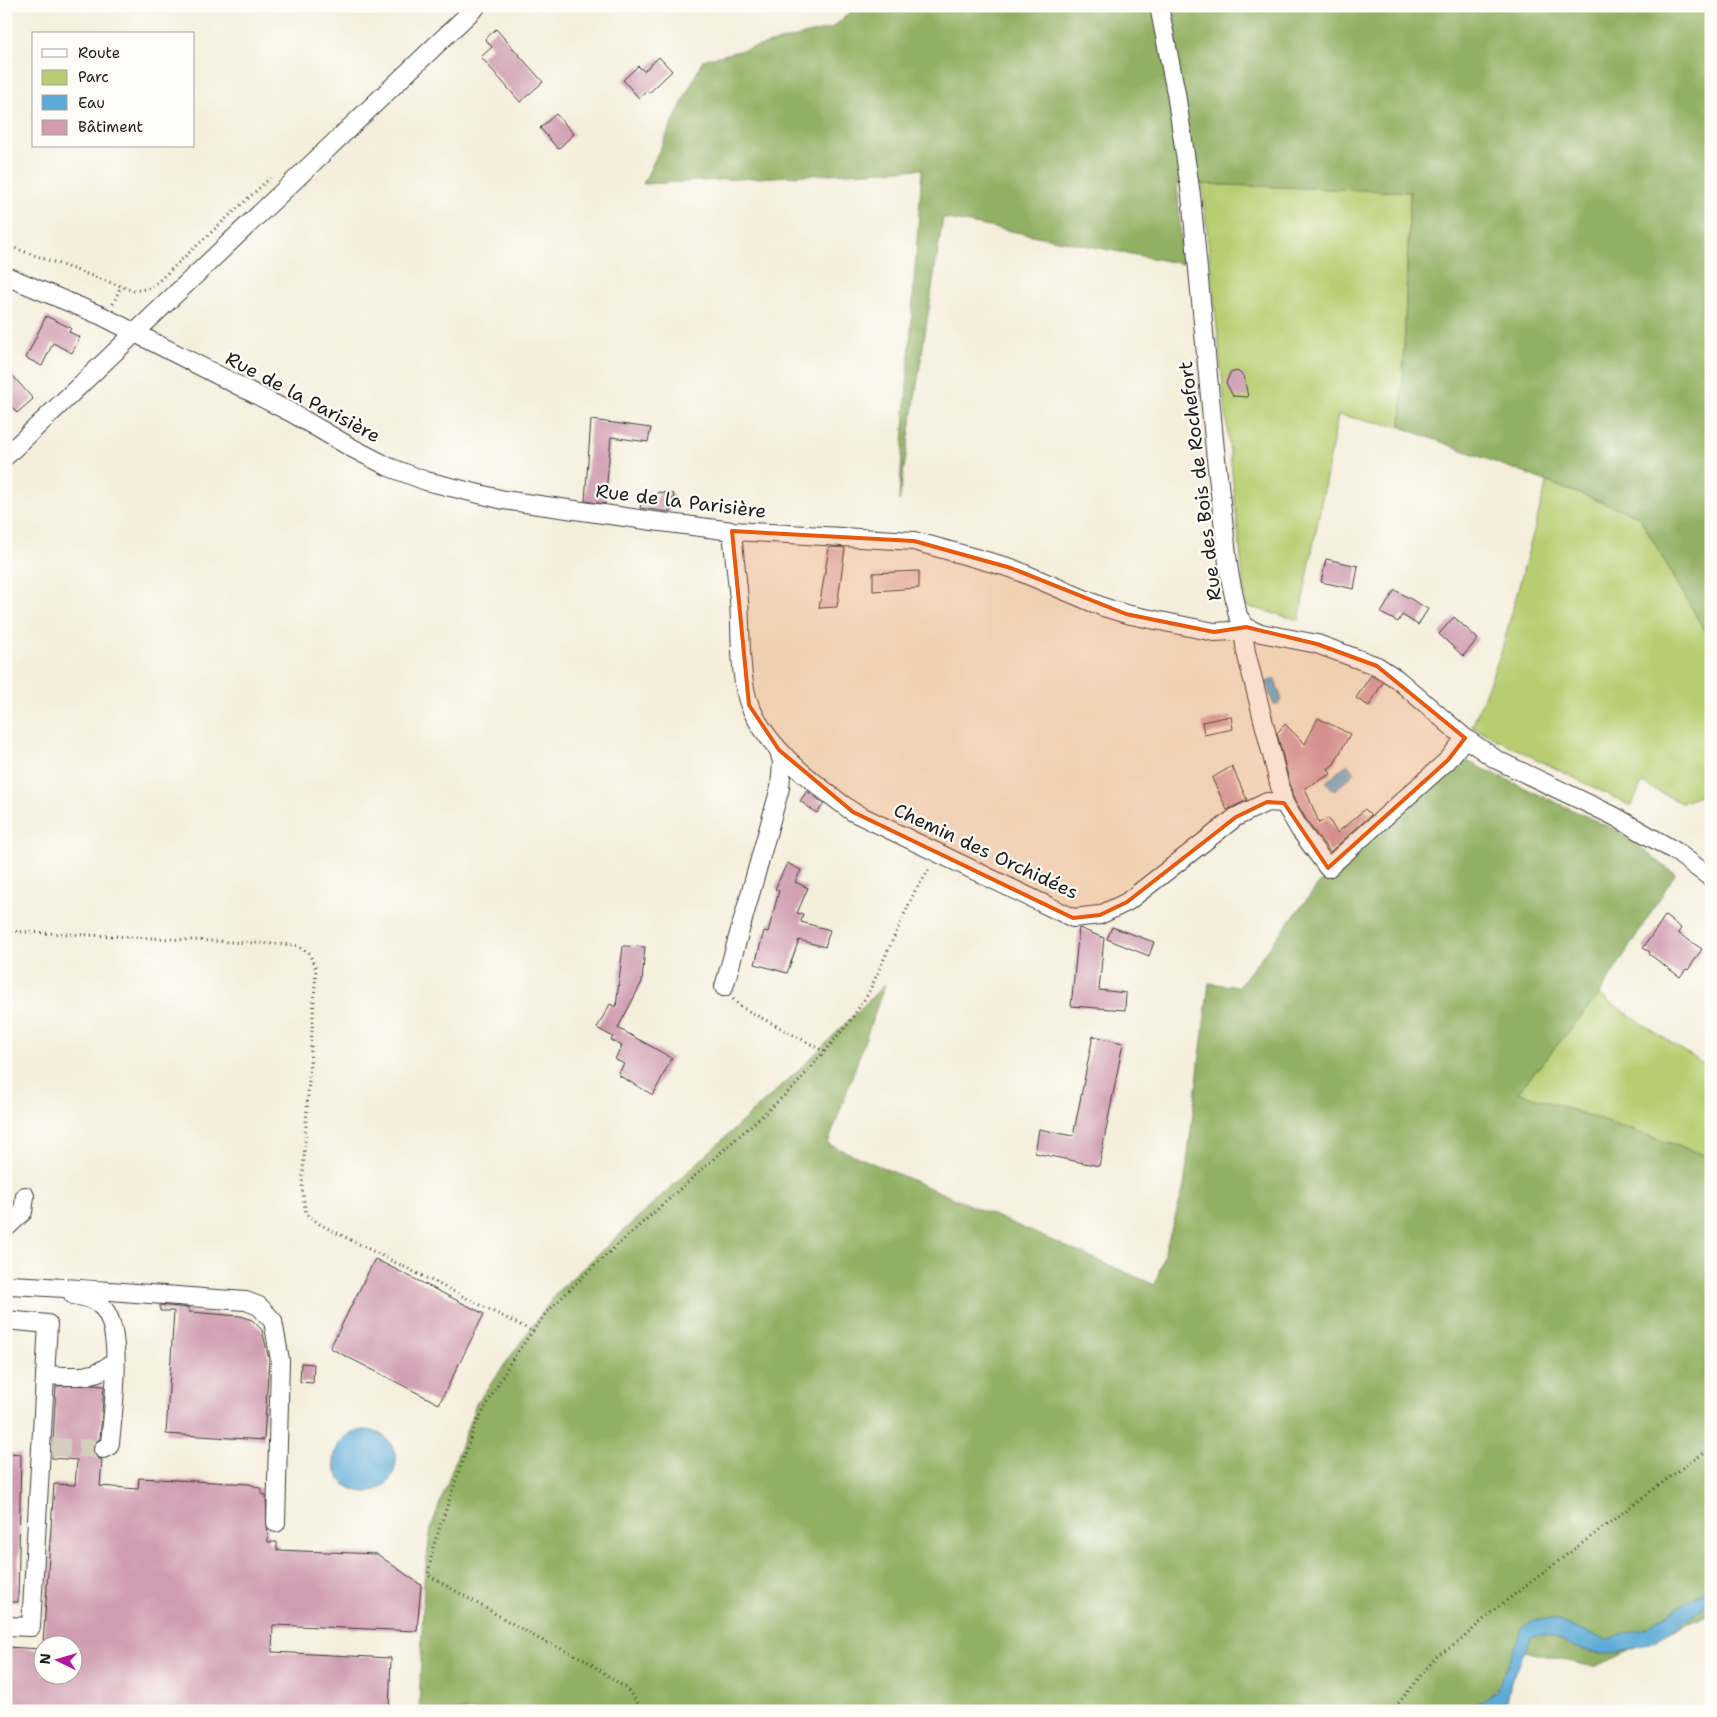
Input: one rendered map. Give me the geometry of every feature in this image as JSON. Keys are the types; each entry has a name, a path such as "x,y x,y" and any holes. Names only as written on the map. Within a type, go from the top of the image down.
{"street":[{"path":"6,456 477,6"},
{"name":"Rue des Bois de Rochefort","path":"1158,6 1176,93 1190,195 1229,572 1238,616 1246,627"},
{"name":"Rue de la Parisière","path":"6,276 102,316 292,413 389,467 426,480 504,500 732,531 914,541 1011,568 1042,579 1103,607 1126,614 1214,632 1233,631 1246,627"},
{"name":"Chemin des Orchidées","path":"732,531 742,666 749,705 765,732 779,750 825,792 853,812 1073,918 1100,915 1127,902 1236,817 1267,802 1284,803"},
{"path":"1465,738 1448,760 1328,868 1300,830 1284,803 1246,652 1244,639 1246,627 1256,632 1318,644 1377,666 1397,679 1465,738 1497,760 1614,816 1675,851 1711,878"},
{"path":"724,987 780,788 782,762 779,750"},
{"path":"6,1228 23,1212 25,1196"},
{"path":"12,1285 101,1289 160,1296 246,1301 259,1306 273,1321 280,1360 276,1523"},
{"path":"12,1285 91,1298 105,1309 115,1334 115,1360 110,1442 109,1446 103,1449"},
{"path":"6,1320 48,1324 45,1375 47,1447 31,1627 6,1626"},
{"path":"45,1375 87,1376 97,1374 108,1368 115,1360"}],"path":[{"path":"6,245 134,291 151,288 274,174"},
{"path":"644,1711 627,1689 584,1659 539,1639 428,1575 433,1547 474,1428 511,1361 546,1312 592,1268 795,1086 848,1024 868,994 915,891 939,854"},
{"path":"6,930 295,945 309,953 316,969 302,1188 306,1214 321,1225 532,1332"},
{"path":"724,987 728,995 741,1007 824,1051"},
{"path":"1392,1711 1436,1656 1460,1642 1495,1609 1711,1448"}],"highlighted area":[{"path":"732,531 914,541 1011,568 1126,614 1214,632 1246,627 1317,644 1377,666 1465,738 1448,760 1328,868 1284,803 1267,802 1236,817 1127,902 1100,915 1073,918 853,812 779,750 749,705"}],"green space":[{"path":"857,6 1711,6 1711,642 1639,516 1401,427 1410,192 1177,183 1183,264 943,218 899,501 922,169 643,184 703,60 832,28"},
{"path":"1202,184 1410,192 1401,427 1338,415 1299,620 1246,606"},
{"path":"1547,482 1639,516 1711,642 1711,792 1681,803 1642,783 1631,806 1472,727 1501,653"},
{"path":"1460,758 1618,831 1675,874 1599,995 1518,1092 1711,1157 1711,1613 1594,1667 1525,1651 1479,1711 419,1711 424,1581 431,1528 476,1404 558,1291 806,1063 885,984 828,1144 1155,1285 1184,1187 1209,983 1238,987 1322,880"},
{"path":"1599,995 1711,1069 1711,1157 1518,1092"}],"water":[{"path":"1275,679 1282,700 1279,704 1273,704 1266,682"},
{"path":"1347,764 1355,773 1334,791 1326,782"},
{"path":"365,1430 382,1435 387,1439 391,1444 396,1461 391,1478 387,1483 382,1487 365,1492 348,1487 343,1483 339,1478 334,1461 339,1444 343,1439 348,1435"},
{"path":"1711,1588 1711,1600 1698,1612 1668,1633 1634,1649 1598,1653 1580,1649 1550,1636 1544,1635 1531,1638 1512,1678 1507,1700 1491,1710 1465,1711 1496,1692 1523,1627 1534,1620 1556,1620 1605,1640 1644,1628"}],"building":[{"path":"496,29 543,82 520,102 481,57 492,47 485,39"},
{"path":"659,57 672,71 649,93 647,91 639,98 623,80 638,66 644,71"},
{"path":"556,114 574,134 558,149 540,128"},
{"path":"46,316 71,328 69,332 80,337 72,353 53,343 42,366 26,358"},
{"path":"6,368 33,399 17,413 6,400"},
{"path":"1237,371 1244,376 1248,397 1233,396 1226,383 1230,373"},
{"path":"591,420 651,428 648,442 611,437 605,504 585,501"},
{"path":"658,492 674,494 670,512 640,508 642,498 656,500"},
{"path":"829,547 845,548 837,607 819,608"},
{"path":"1326,559 1358,566 1354,589 1321,582"},
{"path":"919,571 919,588 873,591 873,573"},
{"path":"1395,590 1428,609 1418,625 1402,615 1398,622 1381,613"},
{"path":"1454,617 1478,639 1463,656 1439,634"},
{"path":"1371,675 1383,682 1369,706 1356,698"},
{"path":"1231,716 1233,729 1204,735 1202,722"},
{"path":"1318,718 1350,734 1334,764 1328,769 1331,774 1305,788 1319,823 1328,818 1337,833 1365,809 1371,815 1330,852 1309,824 1293,797 1277,733 1285,724 1305,744"},
{"path":"1232,766 1247,800 1227,810 1212,778"},
{"path":"807,791 824,804 817,813 800,801"},
{"path":"787,863 801,870 795,882 808,888 797,913 803,914 801,922 830,930 825,947 799,940 787,973 755,964 764,931 768,932 779,891 775,889"},
{"path":"1665,916 1681,928 1678,933 1702,949 1688,970 1686,969 1680,977 1643,948"},
{"path":"1112,927 1154,942 1149,956 1107,939"},
{"path":"1079,928 1104,938 1099,990 1126,993 1125,1010 1071,1006"},
{"path":"623,946 645,947 642,982 618,1028 672,1058 653,1095 618,1075 624,1064 615,1059 622,1046 611,1040 613,1037 597,1028 610,1004 616,1007"},
{"path":"1093,1036 1123,1043 1099,1166 1035,1153 1039,1129 1073,1136"},
{"path":"375,1259 484,1314 439,1404 330,1348"},
{"path":"160,1305 189,1308 189,1312 241,1316 252,1320 262,1330 269,1359 264,1440 166,1434 174,1311 160,1311"},
{"path":"301,1363 314,1364 313,1383 300,1382"},
{"path":"56,1386 104,1386 100,1439 94,1443 92,1449 97,1458 102,1460 100,1486 138,1489 139,1478 249,1484 262,1489 262,1494 266,1495 268,1542 277,1542 277,1550 377,1554 421,1585 417,1631 273,1625 272,1652 391,1658 389,1711 6,1711 6,1647 32,1648 32,1684 82,1684 82,1634 44,1634 54,1484 75,1485 77,1460 52,1458"},
{"path":"6,1453 21,1454 18,1602 6,1602"}],"tunnel":[{"path":"52,1447 103,1449"}]}
